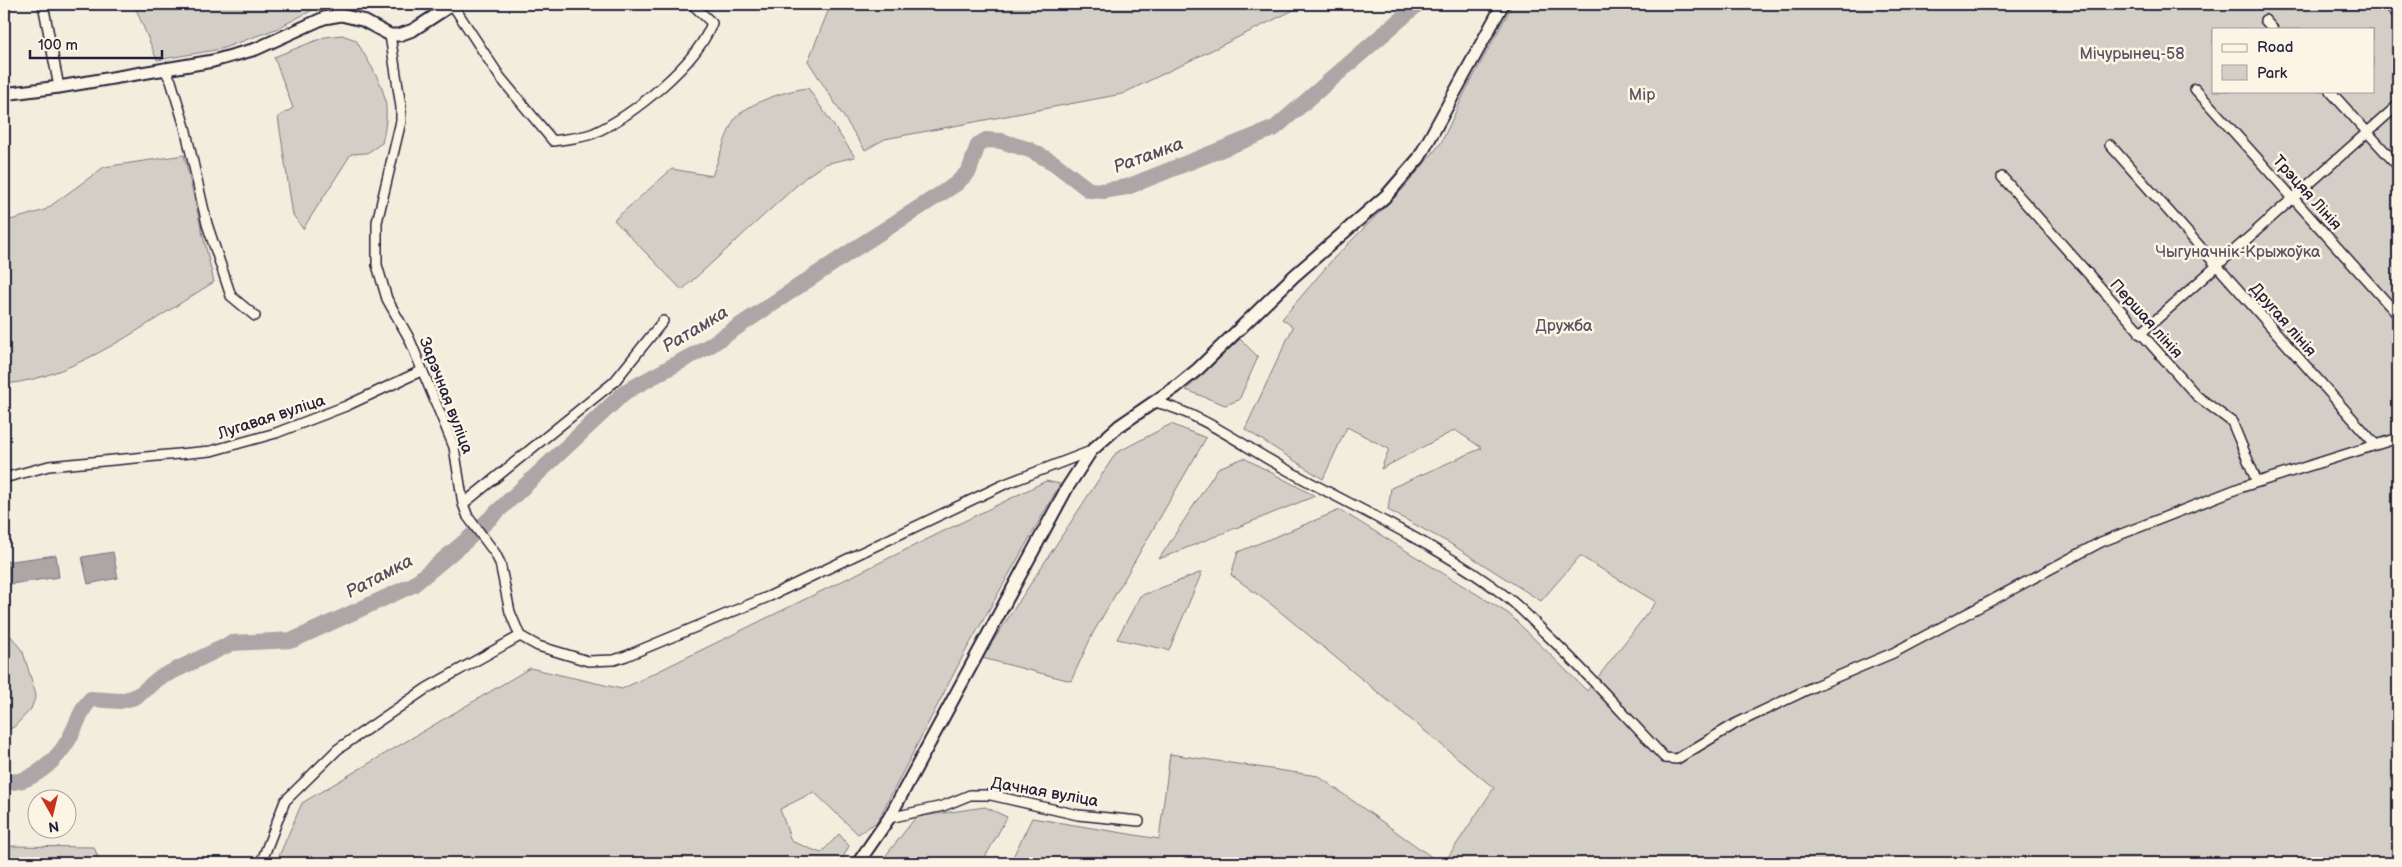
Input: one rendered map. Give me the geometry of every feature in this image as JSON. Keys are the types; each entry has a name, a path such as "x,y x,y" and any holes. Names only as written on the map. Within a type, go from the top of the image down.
{"street":[{"path":"43,4 59,87"},
{"path":"334,4 341,15"},
{"path":"4,94 59,87 213,61 256,49 324,18 341,15 362,20 385,33 399,36 413,30 452,4 500,77 552,141 592,134 635,110 678,72 706,39 712,23 692,4"},
{"path":"858,863 889,818 1067,488 1091,451 1120,426 1198,369 1294,276 1401,181 1419,158 1503,4"},
{"path":"2388,4 2398,14"},
{"path":"2265,20 2272,28"},
{"name":"Зарэчная вуліца","path":"385,33 401,107 401,121 378,222 377,265 387,298 409,338 421,371 440,410 454,447 463,504 468,517 487,541 500,563 510,612 520,636"},
{"path":"164,68 171,81 185,127 207,224 231,296 255,316"},
{"name":"Трэцяя Лінія","path":"2195,89 2398,315"},
{"path":"2331,92 2398,166"},
{"path":"2140,334 2398,104"},
{"name":"Другая лінія","path":"2110,145 2375,444"},
{"name":"Першая лінія","path":"2002,177 2196,396 2232,422 2257,482"},
{"path":"463,504 614,382 663,321"},
{"name":"Лугавая вуліца","path":"4,478 49,466 211,451 276,433 346,406 421,371"},
{"path":"1155,402 1178,409 1356,509 1431,546 1468,569 1510,600 1574,660 1665,758 1677,759 1735,724 1815,686 1893,653 2101,542 2257,482 2398,438"},
{"path":"261,863 285,801 320,765 351,739 428,688 520,636 538,646 588,661 614,660 770,596 1005,484 1091,451"},
{"name":"Дачная вуліца","path":"889,818 918,812 970,796 991,795 1078,815 1139,821"}],"green space":[{"path":"134,4 324,4 276,29 221,49 157,60"},
{"path":"831,4 1338,4 1304,5 1122,94 885,139 865,150 808,61"},
{"path":"1513,4 2398,4 2398,863 1444,863 1494,788 1272,605 1231,575 1238,552 1340,510 1509,614 1587,691 1656,602 1580,556 1541,601 1451,544 1388,510 1391,488 1482,448 1455,430 1381,469 1389,449 1347,427 1323,479 1245,429 1293,327 1282,319 1333,259 1404,188 1441,143 1466,90"},
{"path":"342,35 356,40 382,89 386,112 382,143 367,153 351,154 303,229 293,215 278,117 293,108 274,57 325,37"},
{"path":"808,88 855,157 825,164 807,176 682,290 614,220 672,169 712,176 727,134 737,116 771,97"},
{"path":"184,155 214,282 113,345 86,359 31,380 4,384 4,222 45,210 104,167"},
{"path":"1240,339 1258,357 1239,400 1225,405 1186,390"},
{"path":"1171,424 1206,438 1093,633 1071,681 982,658 1116,453"},
{"path":"1244,458 1315,496 1159,559 1218,468"},
{"path":"1046,481 1060,484 964,654 877,822 858,834 814,792 780,809 791,841 821,853 839,834 849,846 840,863 276,863 302,803 530,668 622,689"},
{"path":"1202,572 1169,650 1117,639 1140,596"},
{"path":"4,627 23,652 36,695 31,709 14,727 4,731"},
{"path":"1170,754 1318,776 1440,863 1010,863 1032,818 1159,839"},
{"path":"985,807 1007,817 982,863 880,863 916,817"},
{"path":"4,846 94,847 100,863 4,863"}],"shaded area":[{"path":"113,552 118,578 88,584 82,557"},
{"path":"56,555 59,577 4,585 4,562"}],"waterway":[{"name":"Ратамка","path":"4,782 26,779 55,758 63,749 83,710 91,699 120,701 132,698 140,694 159,678 232,643 293,640 413,585 468,539 625,392 709,346 956,184 969,171 978,145 986,140 1001,141 1030,150 1054,163 1089,190 1103,191 1127,187 1275,128 1418,4"}],"park label":[{"name":"Мічурынец-58","path":"2132,53"},
{"name":"Мір","path":"1642,94"},
{"name":"Чыгуначнік-Крыжоўка","path":"2238,251"},
{"name":"Дружба","path":"1564,325"}]}
